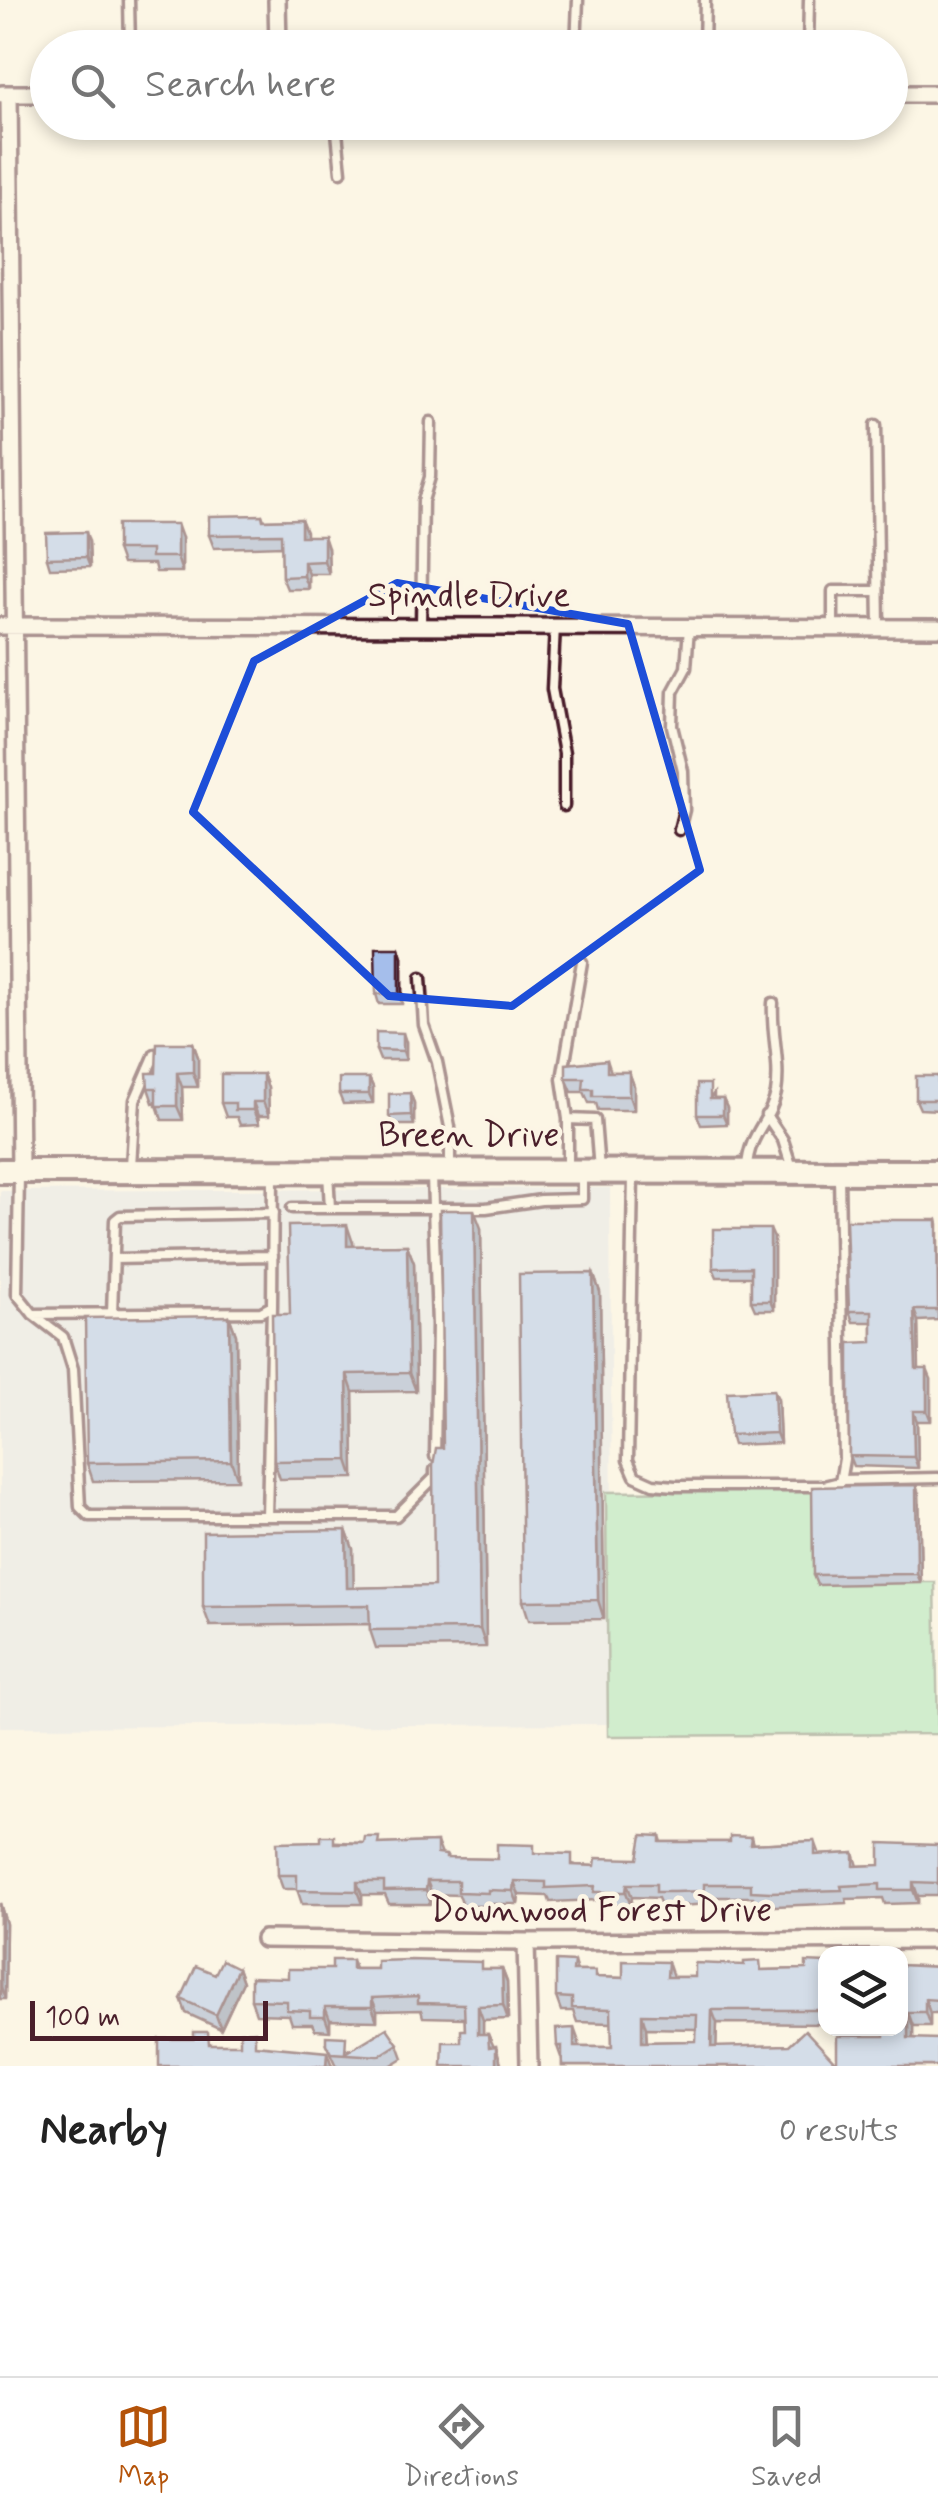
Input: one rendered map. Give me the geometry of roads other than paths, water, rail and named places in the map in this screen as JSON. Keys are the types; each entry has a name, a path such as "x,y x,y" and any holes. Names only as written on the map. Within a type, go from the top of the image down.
{"street":[{"path":"277,0 278,30"},
{"path":"5,94 10,1171"},
{"path":"908,94 938,94"},
{"name":"Spindle Drive","path":"7,626 938,628"},
{"name":"Breen Drive","path":"10,1171 938,1172"},
{"name":"Downwood Forest Drive","path":"264,1939 938,1940"},
{"path":"526,1942 528,2066"}],"lane":[{"path":"129,0 130,30"},
{"path":"577,30 578,0"},
{"path":"704,30 705,0"},
{"path":"808,30 809,0"},
{"path":"338,140 341,172"},
{"path":"421,625 423,500 430,477 431,422"},
{"path":"876,425 879,627"},
{"path":"833,627 833,591 878,591"},
{"path":"555,626 552,688 564,753 564,806"},
{"path":"679,830 684,810 683,771 672,726 673,692 686,668 690,626"},
{"path":"582,962 562,1079 583,1172"},
{"path":"10,1171 17,1294 32,1314 64,1337 74,1370 80,1507 89,1516 396,1516 435,1477 437,1325 432,1208 450,1128 437,1062 424,1025 421,978"},
{"path":"747,1172 750,1142 773,1102 777,1083 774,1004"},
{"path":"131,1171 134,1100 155,1054"},
{"path":"766,1115 783,1140 793,1172"},
{"path":"292,1208 486,1208 582,1199 583,1172 595,1120 568,1118"},
{"path":"267,1516 273,1171"},
{"path":"328,1171 330,1208"},
{"path":"541,1172 541,1200"},
{"path":"633,1172 628,1460 635,1476 654,1484 675,1486 824,1486 840,1480 938,1478"},
{"path":"838,1172 844,1420 840,1480"},
{"path":"112,1314 115,1220 120,1216 274,1213"},
{"path":"114,1259 273,1256"},
{"path":"32,1314 261,1312 272,1306"}]}
